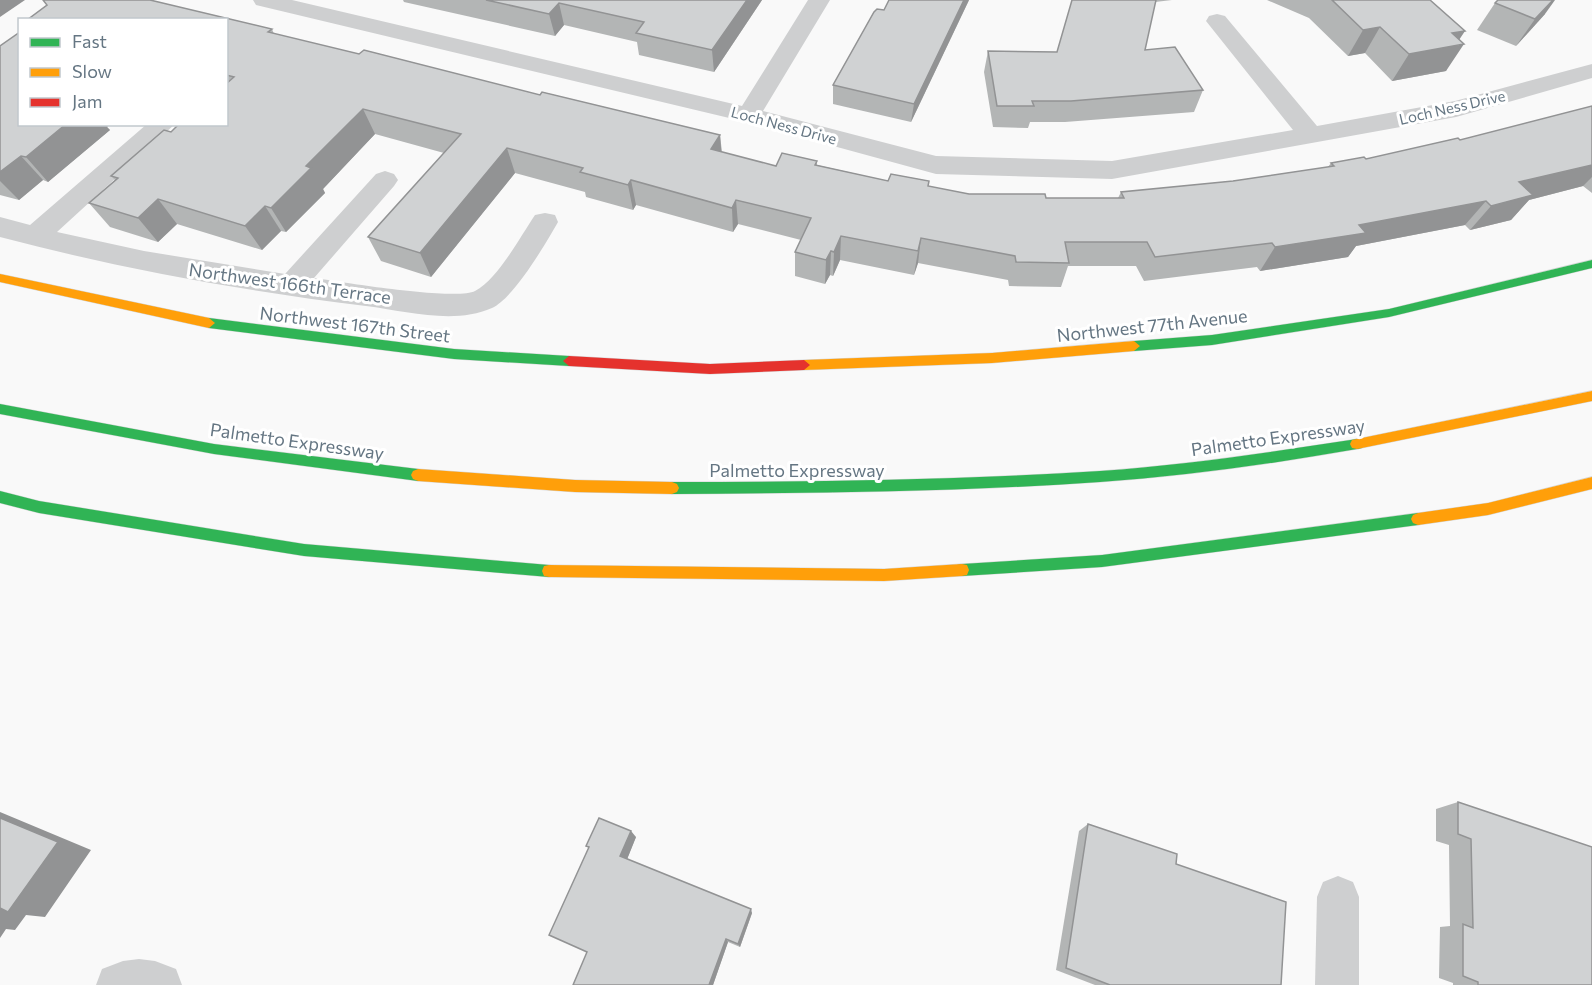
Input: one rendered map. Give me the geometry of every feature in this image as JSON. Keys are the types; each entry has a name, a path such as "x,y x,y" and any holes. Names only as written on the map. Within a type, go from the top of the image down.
{"main road":[{"name":"Northwest 77th Avenue","path":"710,369 992,358 1212,340 1389,313 1592,264"},
{"name":"Northwest 167th Street","path":"0,278 225,326 454,354 710,369"},
{"name":"Palmetto Expressway","path":"0,409 59,422 330,467 576,486 874,489 1063,479 1203,467 1415,435 1592,396"},
{"path":"0,497 39,507 304,550 569,573 884,575 1102,561 1239,544 1488,509 1592,483"}],"street":[{"name":"Loch Ness Drive","path":"264,0 748,115 936,165 1112,170 1456,109 1592,71"},
{"path":"748,115 819,0"},
{"path":"1217,21 1310,134"},
{"path":"35,236 161,126"},
{"path":"292,285 385,180"},
{"name":"Northwest 166th Terrace","path":"0,227 150,261 292,285 434,303 472,304 490,297 545,222"},
{"path":"1337,985 1338,897"},
{"path":"118,985 126,982 152,981 160,985"}],"building":[{"path":"43,0 150,0 226,18 30,18 47,5"},
{"path":"486,0 747,0 712,50 636,33 644,22 559,3 549,14"},
{"path":"889,0 964,0 914,104 833,85 874,12 877,9 884,10"},
{"path":"1072,0 1156,0 1145,50 1175,47 1203,90 1071,101 1032,101 1034,106 997,106 988,51 1057,52"},
{"path":"1332,0 1430,0 1465,31 1452,33 1464,44 1409,54 1380,27 1363,30"},
{"path":"1498,0 1553,0 1535,19 1495,3"},
{"path":"228,19 272,29 268,32 359,54 364,50 540,95 542,92 720,135 711,149 776,166 782,153 817,161 815,165 888,181 891,174 929,181 928,186 969,194 1045,194 1046,198 1124,198 1121,192 1233,181 1334,166 1331,163 1364,157 1366,159 1458,138 1460,140 1592,106 1592,165 1519,182 1533,195 1491,206 1486,201 1359,225 1366,233 1275,247 1272,243 1155,257 1147,242 1065,242 1069,263 1016,262 1015,256 921,238 918,251 841,236 834,252 831,251 826,260 795,252 811,218 736,200 732,208 631,180 628,185 580,172 583,168 507,148 420,253 368,237 461,134 363,109 306,166 311,168 271,208 265,206 245,226 158,199 138,218 89,203 118,178 111,176 164,130 171,132 177,126 228,126 228,82 234,77 228,76"},
{"path":"18,33 18,126 64,126 26,157 21,156 0,172 0,46"},
{"path":"1458,802 1592,847 1592,985 1478,985 1478,982 1463,976 1463,924 1473,928 1471,839 1458,834"},
{"path":"0,818 58,842 8,912 0,908"},
{"path":"599,818 631,831 620,856 751,909 738,944 726,939 709,985 573,985 587,952 549,935 589,847 586,846"},
{"path":"1088,824 1177,854 1176,864 1286,902 1281,985 1110,985 1066,968"}],"traffic: fast":[{"path":"1134,346 1212,340 1389,313 1592,264"},
{"path":"209,323 454,354 569,361"},
{"path":"0,409 214,449 418,475"},
{"path":"672,488 930,485 1102,476 1272,458 1357,444"},
{"path":"0,497 39,507 304,550 549,571"},
{"path":"962,570 1102,561 1418,519"}],"traffic: slow":[{"path":"0,278 209,323"},
{"path":"804,365 992,358 1134,346"},
{"path":"1357,444 1592,396"},
{"path":"418,475 575,486 672,488"},
{"path":"1418,519 1488,509 1592,483"},
{"path":"549,571 884,575 962,570"}],"traffic: jam":[{"path":"569,361 710,369 804,365"}]}
